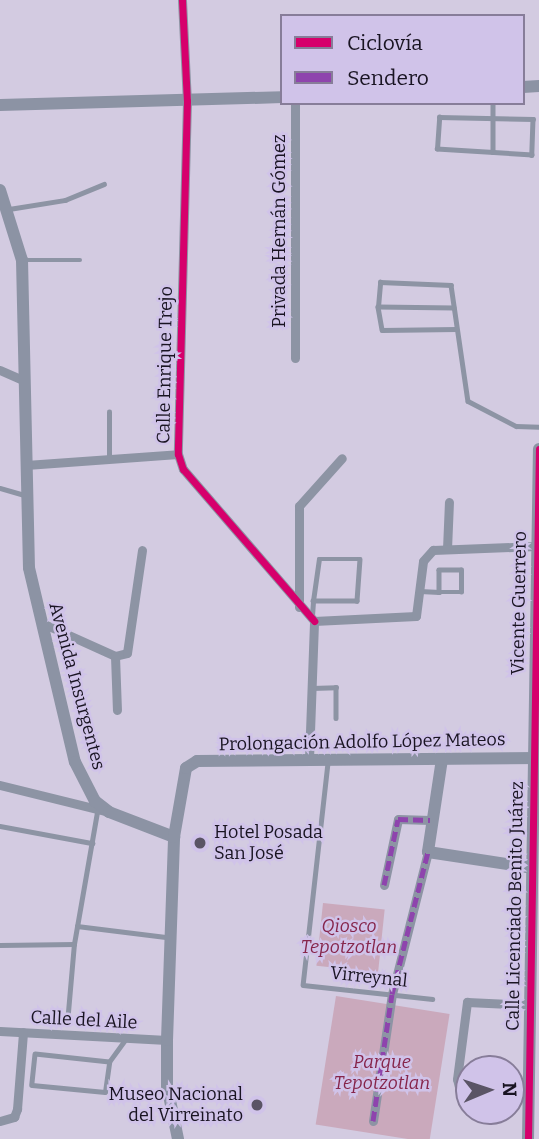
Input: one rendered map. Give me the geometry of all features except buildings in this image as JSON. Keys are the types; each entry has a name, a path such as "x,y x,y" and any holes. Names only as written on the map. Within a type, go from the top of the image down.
{"street":[{"name":"Calle Enrique Trejo","path":"182,0 187,101 178,454 183,469 299,607 313,620"},
{"path":"0,105 280,97"},
{"name":"Privada Hernán Gómez","path":"295,105 295,358"},
{"name":"Avenida Insurgentes","path":"0,190 4,211 22,260 25,540 75,762 103,812"},
{"path":"0,370 25,382"},
{"name":"Vicente Guerrero","path":"536,758 539,451"},
{"name":"Calle Enrique Trejo","path":"26,465 178,454"},
{"path":"299,607 299,506 342,458"},
{"path":"447,549 449,502"},
{"path":"309,759 313,620 416,616 425,553 447,549 536,546"},
{"path":"115,656 130,648 142,550"},
{"path":"42,623 115,656"},
{"path":"115,656 117,710"},
{"name":"Prolongación Adolfo López Mateos","path":"174,837 186,768 197,761 536,758"},
{"name":"Calle Licenciado Benito Juárez","path":"528,1139 528,1096 534,1057 529,1005 532,868 536,853 536,758"},
{"path":"373,1121 392,994 428,852 430,820 442,759"},
{"path":"0,785 103,812 174,837 167,1086 178,1139"},
{"path":"384,885 398,819 430,820"},
{"path":"428,852 532,868"},
{"path":"460,1055 467,1002 529,1005"},
{"name":"Calle del Aile","path":"0,1031 167,1040"},
{"path":"0,1121 14,1118 23,1032"}],"lane":[{"path":"493,105 493,152"},
{"path":"439,117 493,117 533,119 532,155 437,149 439,117"},
{"path":"4,211 65,200 104,184"},
{"path":"22,260 80,260"},
{"path":"456,329 382,330 378,307 380,282 449,284 468,401 516,426 539,427"},
{"path":"378,307 454,308"},
{"path":"109,412 109,459"},
{"path":"0,488 25,495"},
{"path":"313,601 357,601 360,559 319,559 313,601 313,620"},
{"path":"420,591 439,592 461,592 461,570 439,570 439,592"},
{"path":"311,689 336,687 336,718"},
{"name":"Virreynal","path":"329,760 303,985 432,999"},
{"path":"68,1012 77,926 92,843 103,812"},
{"path":"0,827 92,843"},
{"path":"77,926 172,938"},
{"path":"0,945 74,944"},
{"path":"109,1062 35,1054 32,1085 105,1092 109,1062 126,1038"}],"green space":[{"name":"Qiosco Tepotzotlan","path":"323,903 385,909 378,972 316,966"},
{"name":"Parque Tepotzotlan","path":"336,996 450,1014 430,1139 408,1139 316,1124"}],"marked path":[{"path":"384,885 398,819 430,820"},
{"path":"373,1121 392,994 428,852"}],"cycle path":[{"path":"182,0 187,101 178,454 183,469 314,621"},
{"path":"528,1139 539,449"}],"place":[{"name":"Hotel Posada San José","path":"200,843"},
{"name":"Museo Nacional del Virreinato","path":"257,1105"}]}
